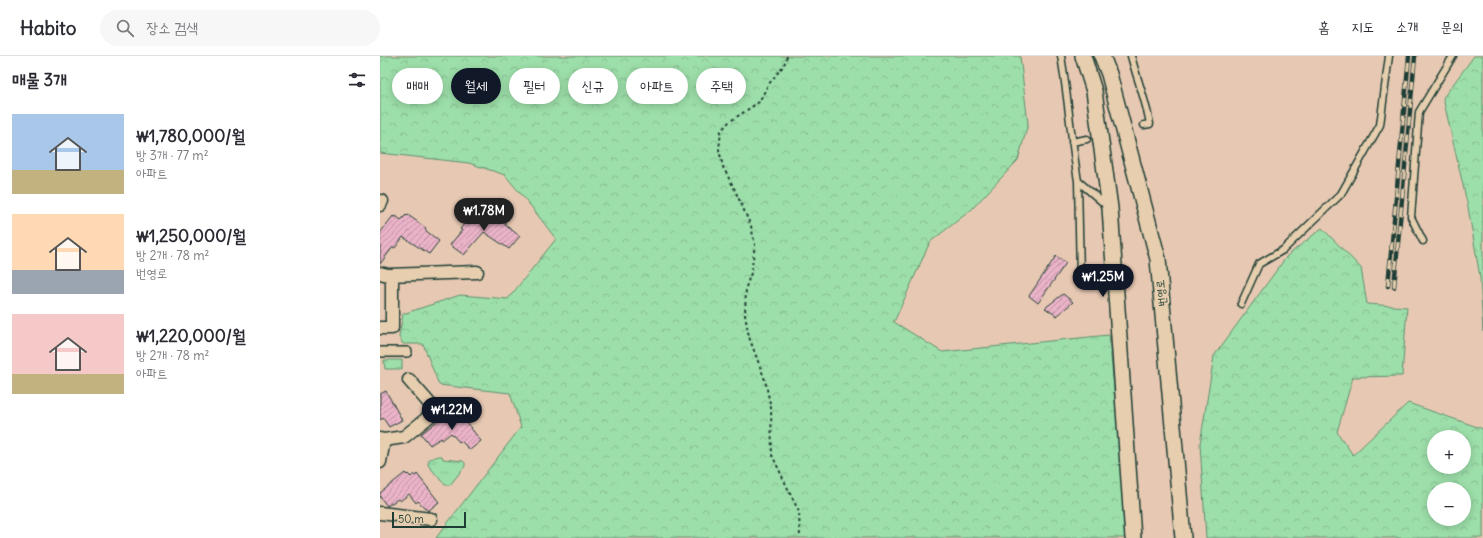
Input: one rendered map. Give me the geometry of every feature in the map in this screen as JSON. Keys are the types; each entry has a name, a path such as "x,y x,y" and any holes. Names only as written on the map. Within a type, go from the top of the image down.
{"street":[{"path":"1083,56 1094,90 1110,208 1133,538"},
{"name":"번영로","path":"1102,56 1109,74 1158,259 1183,538"},
{"path":"380,273 392,275 477,272"},
{"path":"380,328 392,328 392,275"},
{"path":"380,352 407,352"},
{"path":"380,462 382,440 404,437 436,411 409,380"},
{"path":"380,512 431,519"}],"lane":[{"path":"1061,56 1078,181 1080,276"},
{"path":"1131,56 1147,107 1150,124 1144,125"},
{"path":"1242,304 1259,264 1283,250 1341,194 1380,125 1389,56"},
{"path":"1423,241 1411,217 1419,112 1453,56"},
{"path":"1072,142 1087,139"},
{"path":"1078,181 1110,208"}],"path":[{"path":"786,56 784,65 768,85 759,102 729,122 721,131 719,150 723,167 751,226 755,245 751,273 746,287 745,315 749,337 765,380 771,408 772,455 799,512 800,538"}],"green space":[{"path":"380,56 1020,56 1028,124 1018,160 971,210 930,242 894,322 942,352 1109,335 1128,538 436,538 521,427 510,393 439,385 423,344 403,344 399,337 403,314 460,295 508,299 556,239 505,175 469,163 380,153"},
{"path":"1474,56 1483,56 1483,332 1480,277 1468,207 1443,98"},
{"path":"1322,228 1361,268 1367,304 1407,307 1402,376 1353,377 1337,432 1353,455 1408,403 1483,429 1483,538 1206,538 1200,444 1214,356 1287,256"},
{"path":"384,360 402,360 402,369 385,369"},
{"path":"442,456 443,459 463,461 465,463 465,466 450,485 445,485 428,465 429,459"}],"building":[{"path":"486,210 489,210 506,223 505,225 520,236 509,249 484,232 464,255 450,245 462,230 460,229 474,212 475,213 477,211 482,215"},
{"path":"406,215 426,228 425,230 439,241 429,254 403,237 380,264 380,233 393,216 395,218 396,216 401,220"},
{"path":"1056,256 1066,263 1038,303 1029,296"},
{"path":"1063,294 1073,302 1057,316 1045,308"},
{"path":"386,391 402,420 389,427 383,418 380,420 380,394"},
{"path":"448,413 451,413 453,416 460,414 481,441 470,450 461,441 459,442 451,433 442,440 441,438 430,445 421,434"},
{"path":"405,473 411,477 414,474 415,476 417,474 439,502 428,511 418,501 416,503 409,494 400,501 398,499 387,506 380,497 380,493"}],"railway":[{"path":"1388,286 1409,56"},
{"path":"1394,287 1415,56"}]}
